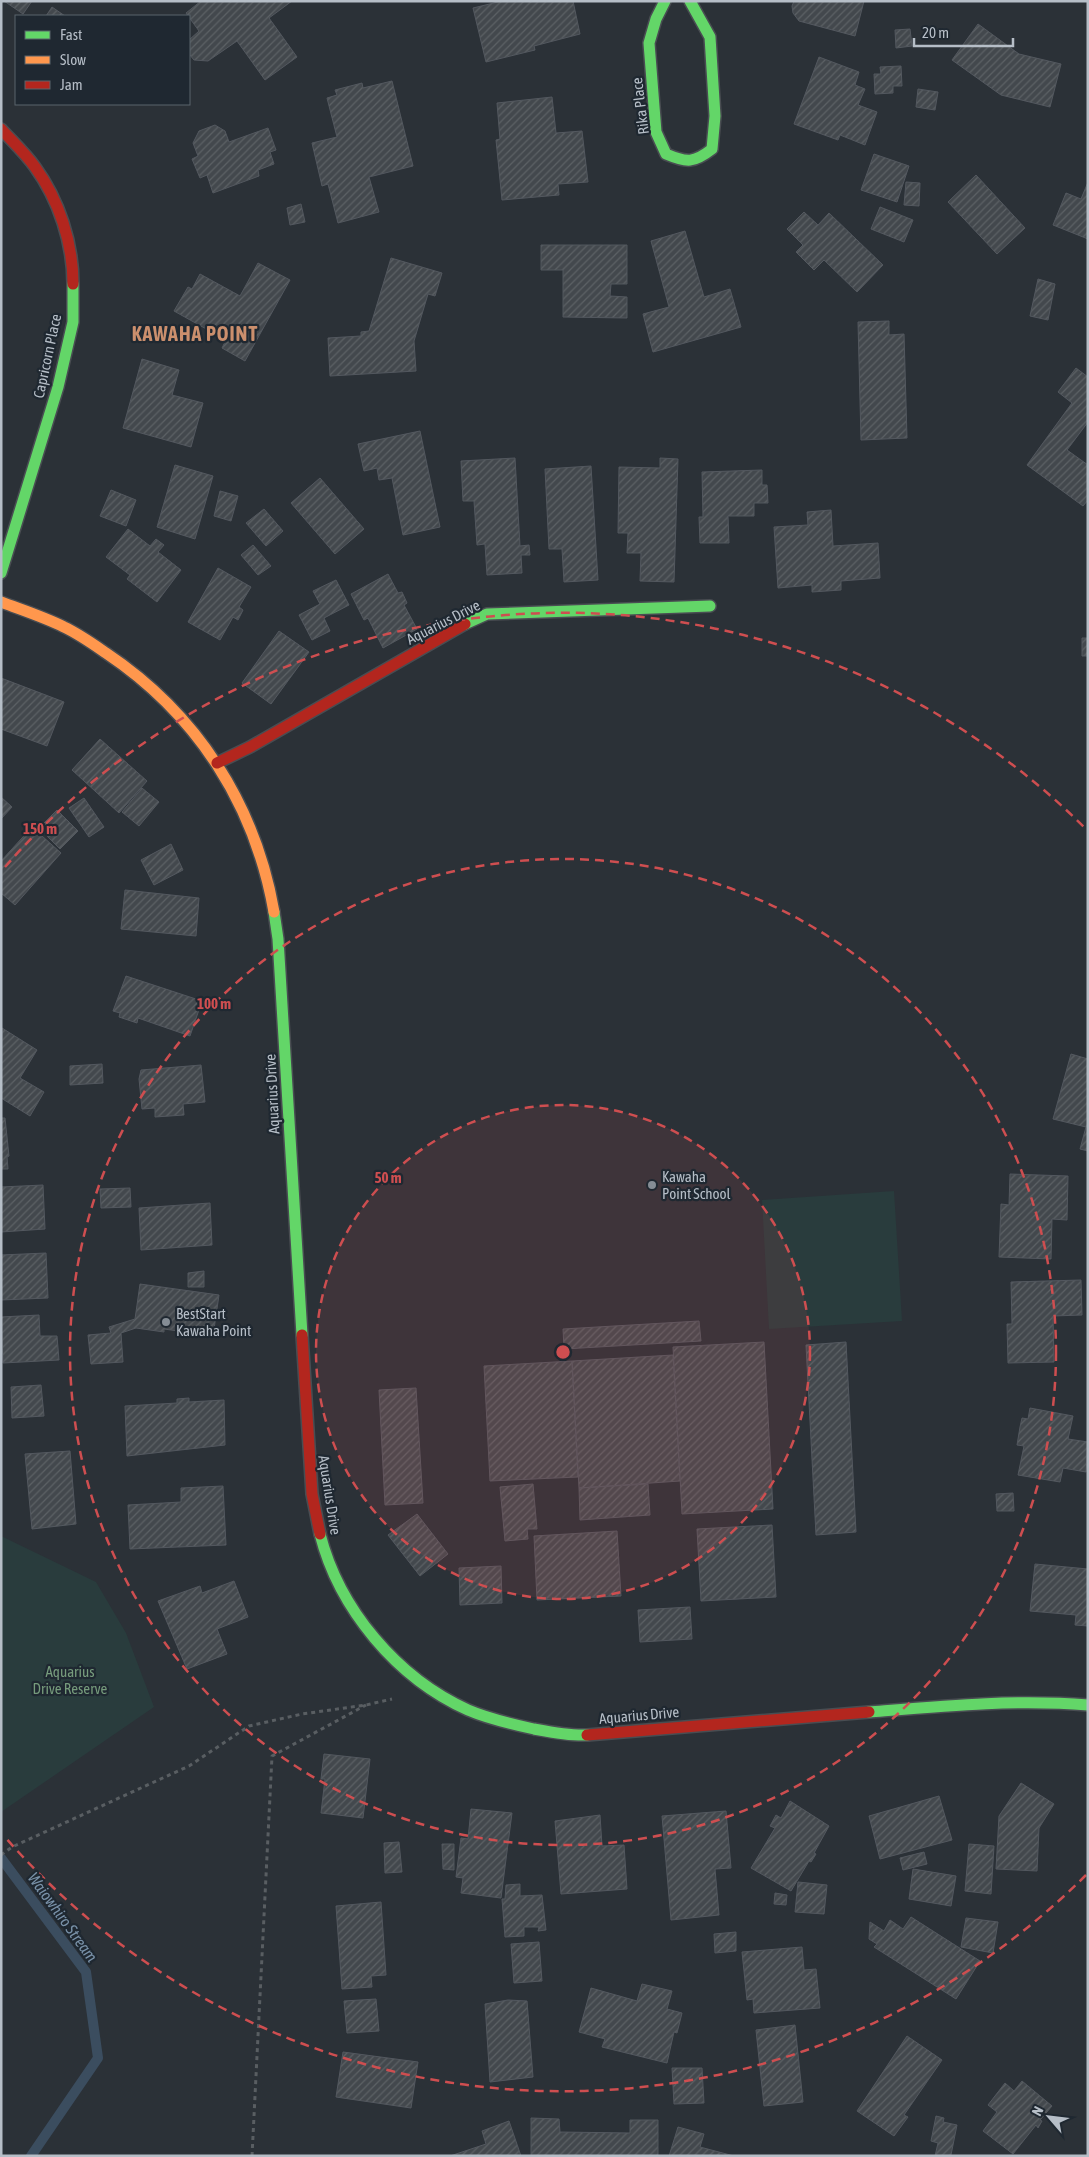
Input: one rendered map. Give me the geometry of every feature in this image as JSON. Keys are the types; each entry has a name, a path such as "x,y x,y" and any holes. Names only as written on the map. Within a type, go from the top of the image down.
{"street":[{"name":"Rika Place","path":"665,1 656,19 649,43 656,132 666,154 684,161 698,160 712,149 715,116 710,37 690,1"},
{"name":"Capricorn Place","path":"1,130 35,168 61,215 72,263 73,322 58,387 1,573"},
{"name":"Aquarius Drive","path":"1,602 66,628 117,659 155,692 190,729 216,763 239,800 258,845 271,888 278,939 307,1443 312,1494 320,1536 336,1578 356,1613 402,1667 459,1706 491,1719 532,1730 582,1735 972,1703 1054,1702 1088,1705"},
{"name":"Aquarius Drive","path":"216,763 250,747 470,621 487,614 710,606"}],"path":[{"path":"1,1855 12,1847 189,1766 249,1726 302,1714 366,1705 432,1689"},
{"path":"252,2156 272,1756 366,1705"}],"green space":[{"path":"894,1191 902,1321 769,1329 762,1200"},
{"name":"Aquarius Drive Reserve","path":"1,1536 96,1582 126,1633 154,1707 1,1812"}],"building":[{"path":"4,1 32,1 23,14"},
{"path":"201,1 292,1 269,18 297,57 265,80 237,41 208,61 194,60 190,55 190,39 199,31 190,19 190,15 186,13"},
{"path":"502,1 573,1 580,34 534,46 535,50 486,62 473,8"},
{"path":"794,1 864,1 855,36 799,21 793,13 792,6"},
{"path":"52,7 64,15 47,15"},
{"path":"978,24 1019,54 1061,64 1050,107 1001,95 952,60"},
{"path":"910,29 912,46 896,48 895,30"},
{"path":"819,57 859,72 855,85 865,89 858,105 877,112 865,145 840,135 838,140 794,124"},
{"path":"901,66 902,86 893,86 893,93 875,94 874,74 881,74 880,67"},
{"path":"392,81 413,166 369,177 379,212 338,223 328,184 322,186 312,143 337,137 327,98 337,95 335,90 362,83 363,88"},
{"path":"918,89 938,92 935,110 916,107"},
{"path":"552,97 556,133 582,131 588,182 558,184 559,195 502,200 496,140 500,139 497,103"},
{"path":"215,125 225,131 229,142 268,128 276,150 270,152 274,164 258,170 259,176 213,193 207,175 200,178 192,159 198,156 193,143 199,131"},
{"path":"874,154 909,166 897,202 861,190"},
{"path":"976,175 1025,228 997,254 948,202"},
{"path":"906,182 920,183 919,206 904,205"},
{"path":"1088,182 1088,239 1053,225 1066,193 1081,199"},
{"path":"301,204 305,222 290,225 287,208"},
{"path":"880,207 913,220 904,242 871,229"},
{"path":"804,212 818,225 829,213 883,265 857,292 824,260 814,270 796,252 803,245 787,229"},
{"path":"685,231 704,297 730,289 741,327 653,352 643,314 669,307 651,241"},
{"path":"541,245 627,245 627,284 611,284 610,296 627,297 627,318 563,317 563,270 541,270"},
{"path":"391,258 442,273 435,296 428,294 414,341 416,371 330,376 328,338 361,336 361,332 369,331"},
{"path":"258,263 290,280 245,361 222,348 226,340 174,311 188,287 192,289 200,274 240,296"},
{"path":"1038,279 1055,284 1048,320 1030,316"},
{"path":"889,321 889,335 904,334 907,438 861,440 858,322"},
{"path":"142,359 179,370 172,395 203,403 191,447 123,428"},
{"path":"1076,368 1088,377 1088,422 1067,450 1088,465 1088,500 1083,506 1027,465 1072,403 1058,392"},
{"path":"420,431 440,527 403,535 392,478 379,480 377,468 364,471 358,444"},
{"path":"515,458 520,546 529,545 530,555 521,555 522,573 487,575 485,544 477,545 474,501 463,501 461,461"},
{"path":"660,458 678,459 674,582 640,581 641,553 627,553 628,533 618,533 619,467 660,468"},
{"path":"175,465 213,476 195,539 157,527"},
{"path":"591,466 598,580 564,582 562,549 549,549 545,469"},
{"path":"762,470 762,485 767,485 768,503 754,503 754,516 728,516 729,543 700,543 699,517 703,517 702,472"},
{"path":"320,478 364,529 335,554 291,503"},
{"path":"111,490 136,500 126,526 100,516"},
{"path":"220,491 238,496 231,521 214,516"},
{"path":"264,509 283,531 266,546 246,523"},
{"path":"831,510 833,546 878,543 880,578 841,581 841,590 812,592 812,585 778,588 774,527 808,525 807,512"},
{"path":"128,529 150,546 156,539 164,545 158,552 181,570 157,602 127,579 130,575 106,557"},
{"path":"253,545 271,566 258,575 241,555"},
{"path":"218,568 251,587 239,607 243,610 238,620 233,617 220,640 188,622"},
{"path":"388,574 398,593 402,592 407,603 404,605 417,629 383,648 368,618 364,620 351,594"},
{"path":"336,580 349,605 324,618 330,631 312,640 299,615 320,604 313,591"},
{"path":"279,631 309,652 271,704 242,683"},
{"path":"1082,638 1088,638 1088,656 1082,656"},
{"path":"1,678 64,702 47,746 1,729"},
{"path":"100,739 147,781 119,813 72,770"},
{"path":"142,788 159,802 139,826 122,812"},
{"path":"1,797 12,807 1,819"},
{"path":"84,798 104,827 89,837 69,808"},
{"path":"57,810 78,831 60,849 39,828"},
{"path":"32,827 61,853 15,905 1,893 1,861"},
{"path":"171,844 183,870 154,885 141,860"},
{"path":"125,890 199,898 196,936 121,929"},
{"path":"126,976 202,1001 190,1036 138,1018 137,1023 119,1017 120,1013 113,1011"},
{"path":"2,1028 37,1050 20,1078 44,1092 30,1116 1,1098"},
{"path":"1071,1054 1088,1059 1088,1151 1080,1149 1086,1127 1053,1119"},
{"path":"102,1064 103,1083 70,1085 70,1066"},
{"path":"201,1065 205,1102 183,1104 184,1115 155,1117 155,1108 142,1109 139,1079 141,1070"},
{"path":"1,1118 5,1118 9,1156 7,1157 8,1169 1,1169"},
{"path":"1010,1174 1068,1176 1067,1220 1052,1219 1051,1259 999,1257 1001,1204 1009,1205"},
{"path":"43,1185 45,1229 1,1232 1,1187"},
{"path":"130,1188 131,1207 101,1208 100,1189"},
{"path":"210,1203 212,1245 141,1250 139,1208"},
{"path":"46,1253 48,1298 1,1300 1,1255"},
{"path":"204,1271 204,1287 188,1287 188,1273"},
{"path":"1081,1280 1082,1315 1053,1316 1054,1362 1008,1363 1007,1324 1012,1324 1011,1282"},
{"path":"140,1284 219,1295 213,1336 164,1329 164,1332 136,1328 121,1333 123,1362 91,1364 88,1335 111,1333 109,1327 135,1319"},
{"path":"39,1315 40,1336 57,1336 59,1360 3,1363 1,1317"},
{"path":"699,1321 701,1341 564,1349 563,1329"},
{"path":"764,1342 773,1509 682,1514 673,1347"},
{"path":"846,1342 856,1532 816,1535 806,1345"},
{"path":"673,1355 680,1481 579,1488 572,1361"},
{"path":"572,1361 578,1477 490,1481 484,1366"},
{"path":"41,1385 44,1416 12,1418 11,1387"},
{"path":"416,1388 423,1503 385,1505 379,1390"},
{"path":"189,1398 189,1402 224,1400 225,1445 127,1456 125,1406 177,1403 177,1399"},
{"path":"1030,1408 1073,1416 1068,1439 1088,1442 1086,1472 1063,1468 1060,1482 1018,1475 1024,1446 1017,1445 1020,1427 1022,1418 1028,1419"},
{"path":"70,1451 76,1524 32,1529 25,1454"},
{"path":"533,1484 537,1529 527,1529 528,1539 505,1541 500,1487"},
{"path":"648,1484 650,1515 580,1520 579,1488"},
{"path":"223,1486 226,1545 130,1549 128,1505 181,1502 181,1488"},
{"path":"1013,1493 1014,1511 997,1511 996,1494"},
{"path":"417,1514 448,1554 420,1576 388,1535"},
{"path":"772,1525 776,1597 701,1601 697,1529"},
{"path":"617,1531 621,1596 537,1600 534,1536"},
{"path":"1035,1564 1088,1569 1088,1626 1075,1625 1076,1615 1030,1611"},
{"path":"501,1566 502,1603 460,1605 459,1568"},
{"path":"234,1581 248,1617 217,1629 227,1654 187,1669 158,1601 200,1586 202,1593"},
{"path":"690,1607 692,1639 640,1642 638,1610"},
{"path":"324,1754 370,1759 363,1818 321,1813 325,1779 321,1779"},
{"path":"1021,1783 1054,1804 1039,1828 1037,1871 996,1869 999,1816"},
{"path":"939,1796 952,1840 880,1859 869,1816"},
{"path":"790,1801 829,1826 814,1853 816,1854 811,1862 809,1861 791,1891 751,1868 775,1828 770,1826 776,1815 781,1818"},
{"path":"471,1809 512,1813 501,1898 461,1893 463,1878 456,1877 461,1838 468,1839"},
{"path":"726,1811 731,1868 715,1869 719,1915 671,1920 662,1816"},
{"path":"600,1815 602,1846 624,1845 627,1889 561,1894 555,1821"},
{"path":"399,1842 402,1872 385,1873 384,1843"},
{"path":"442,1844 454,1844 454,1870 443,1869"},
{"path":"969,1844 994,1846 991,1894 965,1891"},
{"path":"924,1852 927,1864 903,1870 900,1858"},
{"path":"913,1869 956,1876 951,1906 909,1899"},
{"path":"798,1882 827,1885 824,1914 795,1912"},
{"path":"520,1884 520,1896 542,1895 546,1930 538,1931 539,1927 524,1927 524,1936 505,1937 502,1899 505,1899 506,1885"},
{"path":"775,1893 787,1895 786,1905 774,1904"},
{"path":"381,1902 386,1975 371,1976 372,1987 342,1989 336,1906"},
{"path":"911,1917 980,1961 956,1999 874,1947 877,1944 869,1939 870,1922 884,1931 890,1920 903,1929"},
{"path":"966,1918 998,1922 993,1953 961,1947"},
{"path":"736,1932 736,1951 715,1953 714,1934"},
{"path":"539,1942 542,1981 514,1983 511,1944"},
{"path":"802,1947 804,1970 816,1969 820,2008 754,2013 753,1999 747,2000 742,1952"},
{"path":"642,1984 672,1991 667,2009 682,2013 677,2033 674,2032 667,2063 602,2047 605,2039 579,2032 591,1988 637,2001"},
{"path":"376,1999 379,2031 347,2033 344,2001"},
{"path":"508,2000 527,2001 533,2077 490,2082 485,2004"},
{"path":"795,2025 803,2102 764,2106 756,2030"},
{"path":"907,2036 942,2060 904,2115 908,2117 894,2136 857,2111"},
{"path":"343,2052 418,2062 411,2108 336,2097"},
{"path":"672,2068 702,2068 704,2103 674,2104"},
{"path":"1022,2081 1052,2106 1040,2120 1042,2121 1038,2128 1036,2125 1013,2154 983,2131 997,2112 988,2105 1005,2083 1014,2091"},
{"path":"936,2116 944,2118 943,2122 957,2125 951,2155 935,2156 938,2143 931,2141"},
{"path":"531,2118 559,2119 560,2132 630,2133 630,2120 658,2120 658,2156 531,2156"},
{"path":"509,2121 521,2156 450,2156 486,2144 482,2131"},
{"path":"678,2127 704,2134 700,2147 734,2156 669,2156"}],"waterway":[{"name":"Waiowhiro Stream","path":"1,1858 86,1972 98,2058 31,2156"}],"traffic: fast":[{"path":"665,1 656,19 649,43 656,132 666,154 685,160 700,157 712,149 715,116 710,37 690,1"},
{"path":"1,573 58,387 73,322 73,284"},
{"path":"465,624 487,614 710,606"},
{"path":"274,912 278,939 302,1335"},
{"path":"320,1534 329,1562 341,1589 356,1614 374,1638 418,1680 442,1696 484,1716 540,1730 587,1735"},
{"path":"869,1712 1006,1703 1088,1705"}],"traffic: slow":[{"path":"1,602 56,623 96,646 139,677 168,704 194,733 217,765 253,835 265,872 274,912"}],"traffic: jam":[{"path":"1,129 23,152 44,180 58,208 70,253 73,284"},
{"path":"217,763 250,747 465,624"},
{"path":"302,1335 312,1494 320,1534"},
{"path":"587,1735 869,1712"}],"place":[{"name":"Kawaha Point School","path":"652,1185"},
{"name":"BestStart Kawaha Point","path":"166,1322"}],"district":[{"name":"KAWAHA POINT","path":"195,333"}]}
